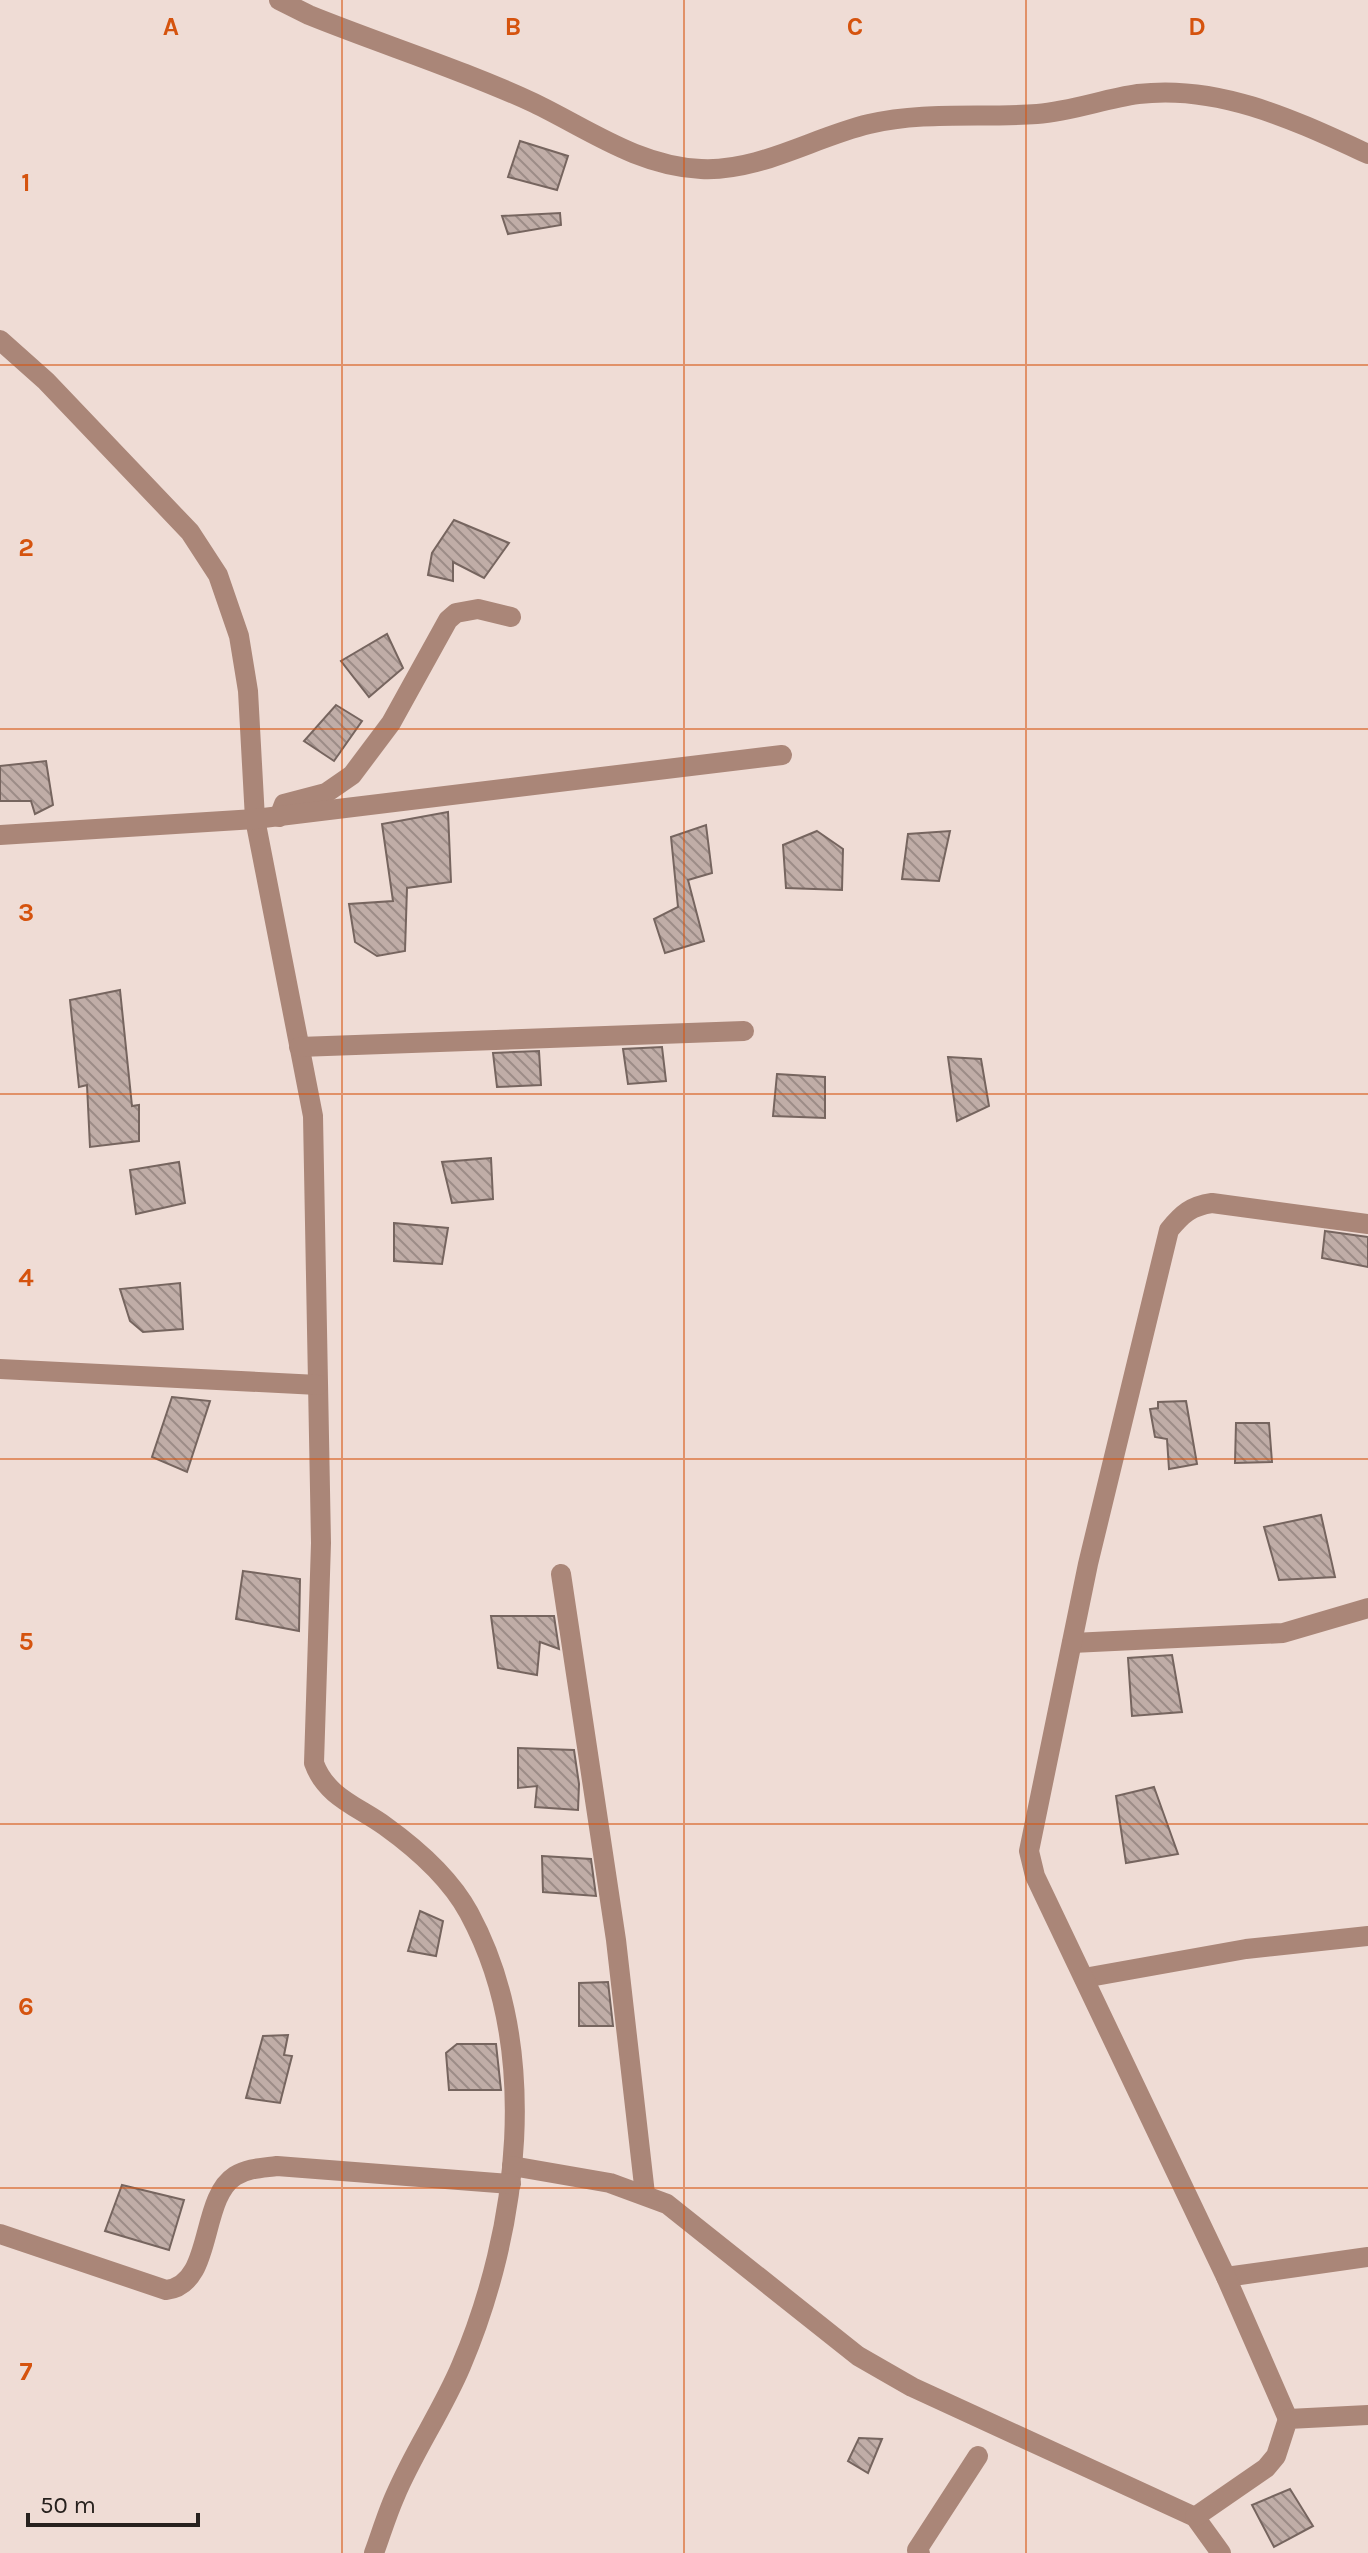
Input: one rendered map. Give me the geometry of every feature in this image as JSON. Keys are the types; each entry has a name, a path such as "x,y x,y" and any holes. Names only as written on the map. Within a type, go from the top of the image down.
{"street":[{"path":"279,0 309,15 535,104 622,149 658,161 700,169 736,167 869,124 918,117 1037,114 1091,106 1137,94 1166,94 1240,103 1292,119 1368,154"},
{"path":"0,340 136,471 190,532 218,575 239,636 248,691 255,819 313,1129 321,1543 314,1763 325,1785 336,1795 411,1846 453,1888 469,1914 497,1979 509,2024 511,2175 485,2304 460,2369 395,2495 374,2553"},
{"path":"279,817 284,804 326,793 352,775 391,723 448,620 456,613 478,609 511,617"},
{"path":"0,835 279,817 782,755"},
{"path":"299,1047 744,1031"},
{"path":"1195,2517 1266,2468 1276,2456 1288,2419 1226,2277 1030,1864 1042,1780 1072,1643 1169,1230 1182,1214 1195,1205 1212,1203 1368,1224"},
{"path":"0,1369 318,1385"},
{"path":"561,1574 616,1940 645,2194"},
{"path":"1072,1643 1283,1633 1368,1608"},
{"path":"1084,1978 1246,1949 1368,1936"},
{"path":"0,2234 166,2290 174,2289 191,2277 223,2189 231,2178 248,2169 277,2166 511,2175 610,2183 667,2204 858,2356 912,2387 1195,2517 1221,2553"},
{"path":"1226,2277 1368,2257"},
{"path":"1288,2419 1368,2415"},
{"path":"918,2552 978,2456"}],"building":[{"path":"520,141 568,156 557,190 508,177"},
{"path":"560,213 561,225 508,234 502,216"},
{"path":"454,520 509,543 484,578 453,562 453,581 428,575 432,553"},
{"path":"387,634 403,668 369,697 341,661"},
{"path":"336,705 362,721 334,761 304,741"},
{"path":"46,761 53,805 35,814 31,801 0,801 0,766"},
{"path":"448,812 451,882 407,888 405,951 377,956 355,942 349,904 393,901 382,824"},
{"path":"706,825 712,873 688,880 704,941 665,953 654,919 678,907 671,837"},
{"path":"817,831 843,849 842,890 786,888 783,845"},
{"path":"950,831 939,881 902,879 908,834"},
{"path":"120,990 132,1106 139,1105 139,1141 90,1147 87,1085 79,1087 70,1000"},
{"path":"662,1047 666,1081 628,1084 623,1049"},
{"path":"539,1051 541,1085 497,1087 493,1053"},
{"path":"948,1057 981,1059 989,1106 957,1121"},
{"path":"777,1074 825,1077 825,1118 773,1116"},
{"path":"491,1158 493,1199 452,1203 442,1162"},
{"path":"179,1162 185,1203 136,1214 130,1170"},
{"path":"394,1223 448,1228 442,1264 394,1261"},
{"path":"1325,1231 1368,1237 1368,1267 1322,1258"},
{"path":"180,1283 183,1329 143,1332 130,1321 120,1289"},
{"path":"172,1397 210,1401 187,1472 152,1457"},
{"path":"1186,1401 1197,1464 1169,1469 1167,1439 1155,1437 1150,1409 1158,1408 1158,1402"},
{"path":"1236,1423 1269,1423 1272,1462 1235,1463"},
{"path":"1321,1515 1335,1577 1279,1580 1264,1527"},
{"path":"243,1571 300,1579 299,1631 236,1619"},
{"path":"491,1616 554,1616 559,1649 540,1642 537,1675 498,1668"},
{"path":"1172,1655 1182,1712 1132,1716 1128,1658"},
{"path":"518,1748 574,1750 579,1784 578,1810 535,1807 537,1786 518,1788"},
{"path":"1154,1787 1178,1854 1126,1863 1116,1796"},
{"path":"542,1856 591,1859 596,1896 543,1892"},
{"path":"420,1911 443,1921 436,1956 408,1951"},
{"path":"608,1982 613,2026 579,2026 579,1983"},
{"path":"288,2035 284,2055 292,2056 280,2103 246,2098 263,2036"},
{"path":"457,2044 496,2044 501,2090 449,2090 446,2053"},
{"path":"122,2185 184,2200 169,2250 105,2231"},
{"path":"859,2438 882,2439 868,2473 848,2461"},
{"path":"1290,2489 1313,2526 1274,2547 1252,2505"}]}
